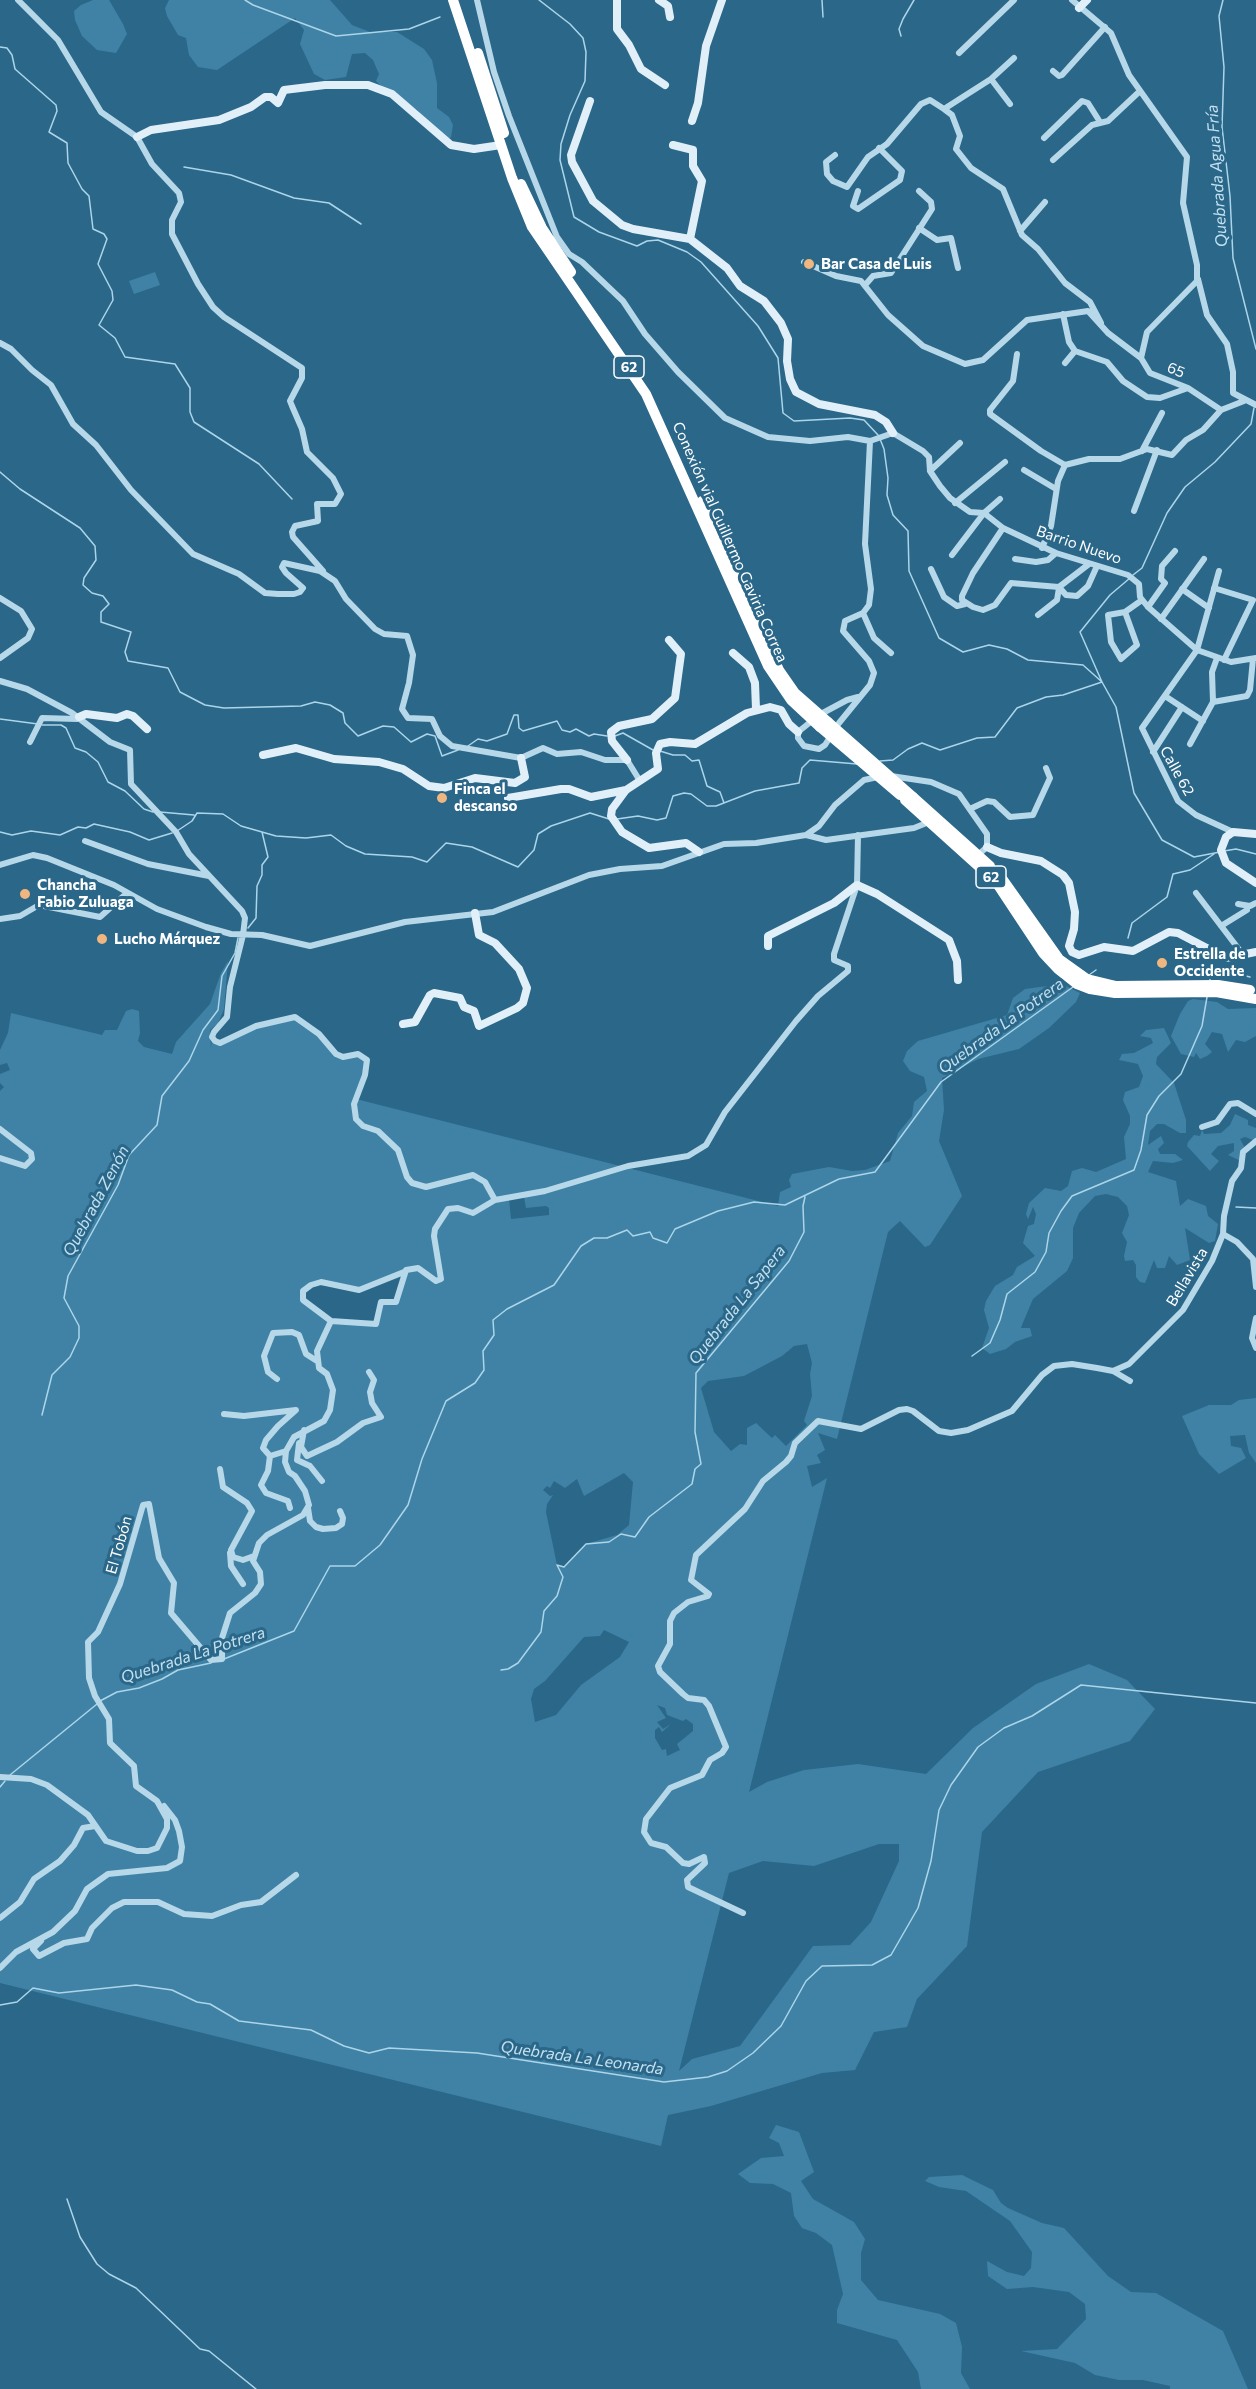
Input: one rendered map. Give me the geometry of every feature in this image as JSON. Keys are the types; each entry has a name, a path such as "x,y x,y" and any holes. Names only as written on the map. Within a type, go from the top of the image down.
{"highway":[{"name":"Conexión vial Guillermo Gaviria Correa","path":"453,0 531,227 646,394 768,666 791,700 820,721 909,799 978,855 1017,897 1071,980 1130,994 1193,988 1256,992"},
{"name":"Conexión vial Guillermo Gaviria Correa","path":"460,0 518,175 533,211 554,239 648,384 771,654 787,682 820,721"},
{"name":"Conexión vial Guillermo Gaviria Correa","path":"909,799 929,822 996,882 1043,953 1060,966"},
{"name":"Conexión vial Guillermo Gaviria Correa","path":"1217,988 1256,999"}],"street":[{"path":"18,0 58,40 101,112 137,137 152,164 179,193 180,202 172,220 172,234 198,284 213,307 224,317 302,368 302,378 290,401 302,429 307,452 333,478 341,494 335,504 317,504 318,521 295,526 292,532 293,537 375,628 384,634 407,636 413,655 403,714 415,720 432,719 440,736 452,746 521,758 543,748 557,754 581,752 605,760 627,760"},
{"path":"477,0 494,72 508,116 554,239 569,254 582,262 623,302 645,334 678,372 725,418 768,437 810,441 848,437 871,441 890,433 902,438 928,457 930,471 955,503 1005,462"},
{"path":"616,0 616,29 630,45 641,69 666,84"},
{"path":"659,0 668,6 670,17"},
{"path":"692,122 701,87 706,46 722,0"},
{"path":"958,53 1014,0"},
{"path":"1072,0 1115,38 1124,65 1187,157 1183,203 1207,315 1227,344 1233,372 1233,393 1256,405"},
{"path":"1079,8 1087,0"},
{"path":"1053,71 1059,76 1062,75 1105,27"},
{"path":"944,109 991,79 1014,58"},
{"path":"991,79 1010,104"},
{"path":"137,137 151,130 219,120 251,107 265,97 271,97 278,103 284,90 332,84 368,85 392,94 451,145 474,149 501,145"},
{"path":"1053,160 1092,125 1108,121 1140,91"},
{"path":"835,155 826,162 826,174 833,181 847,187 868,157 888,144 921,104 930,100 952,115 960,136 956,149 971,168 1003,189 1020,231 1065,283 1090,302 1101,323"},
{"path":"590,101 571,156 593,201 628,227 690,239 727,268 740,286 764,301 781,322 788,339 787,361 790,379 796,392 819,404 875,415 886,422 890,433"},
{"path":"1044,138 1082,101 1088,103 1100,122"},
{"path":"673,145 693,150 693,166 702,181 690,239"},
{"path":"858,190 853,206 858,209 900,180 902,171 879,148"},
{"path":"866,284 873,276 891,273 933,206 919,191"},
{"path":"1020,231 1045,202"},
{"path":"919,228 936,240 951,237 958,268"},
{"path":"804,262 836,276 866,284 888,315 923,346 965,364 983,360 1027,320 1088,311 1101,323"},
{"path":"1141,358 1143,341 1157,320 1193,286 1198,274"},
{"path":"1063,314 1069,342 1075,351 1107,362 1123,381 1147,397 1160,398 1188,388"},
{"name":"65","path":"1101,323 1108,333 1141,358 1150,373 1188,388 1221,410"},
{"path":"0,343 11,349 51,385 72,424 96,445 131,490 165,522 183,544 201,559 239,574 265,593 294,594 303,588 286,573 282,567 284,563 313,568 326,574"},
{"path":"1065,363 1075,351"},
{"path":"1017,354 1013,381 990,410 990,414 1041,451 1065,465 1080,460 1120,459 1142,450 1157,450 1172,454 1186,440 1203,430 1221,410 1245,401"},
{"path":"1142,450 1162,413"},
{"path":"699,852 686,843 649,848 622,832 611,816 612,809 626,790 658,769 660,766 656,753 660,744 670,742 695,744 756,709 770,707 782,710 789,724 798,732 799,740 804,746 811,749 825,745 858,697 873,680 873,667 843,631 845,621 863,613 869,605 871,589 865,544 871,441"},
{"path":"930,471 960,443"},
{"path":"1134,511 1157,450"},
{"path":"1042,548 1051,526 1056,489 1065,465"},
{"path":"1024,470 1056,489"},
{"path":"952,555 984,513 1000,499"},
{"name":"Barrio Nuevo","path":"955,503 970,512 984,513 1003,528 1042,548 1131,577 1139,584 1142,600 1148,607 1197,650 1220,659 1240,662 1254,659 1250,690 1247,696 1213,702"},
{"path":"965,604 962,596 973,573 1003,528"},
{"path":"1148,607 1165,583 1161,579 1162,566 1175,551"},
{"path":"1015,559 1036,562 1048,560 1056,553"},
{"path":"1161,619 1204,559"},
{"path":"931,569 944,597 957,606 965,604 983,610 995,605 1011,583 1059,587 1089,564"},
{"path":"1059,587 1066,595 1077,596 1088,586 1097,566"},
{"path":"1203,721 1165,696 1197,650 1219,571"},
{"path":"1038,615 1057,600 1059,587"},
{"path":"1190,744 1213,702 1212,672 1254,600 1214,588"},
{"path":"1182,589 1209,608"},
{"path":"0,598 25,615 32,629 28,638 0,658"},
{"path":"1125,612 1137,645 1121,659 1111,642 1107,618 1110,614 1125,612 1142,600"},
{"path":"863,613 874,639 891,653"},
{"path":"640,781 612,741 611,732 619,726 652,719 675,698 681,654 669,640"},
{"path":"733,653 749,667 755,683 756,709"},
{"path":"0,681 27,689 79,717 110,742 130,750 131,784 175,832 189,854 242,911 245,918 243,935 230,987 227,1017 214,1032 212,1037 215,1041 220,1043 256,1026 295,1017 319,1034 336,1054 343,1057 358,1054 367,1060 354,1104 356,1119 363,1126 378,1131 398,1150 407,1177 412,1183 426,1186 473,1175 485,1182 495,1200"},
{"name":"Calle 62","path":"1165,696 1142,728 1153,752 1184,807 1229,834"},
{"path":"798,732 820,721 847,700 858,697"},
{"path":"1153,752 1182,707"},
{"path":"30,742 42,718 77,719 86,714 117,718 127,714 133,716 147,729"},
{"path":"264,755 296,748 334,759 379,762 403,769 429,786 444,788 475,778 515,783 525,777 521,758"},
{"path":"972,808 987,801 994,802 1010,817 1033,815 1050,778 1046,768"},
{"path":"806,835 819,826 835,805 864,780 879,776 913,778 949,788 960,794 972,808 987,834 987,847 978,855"},
{"path":"508,798 561,789 569,789 591,797 626,790"},
{"path":"0,865 33,855 47,858 114,885 157,909 206,927 243,935 262,935 310,946 405,922 492,912 589,875 620,869 662,866 724,844 756,843 806,835 826,840 914,828 929,822"},
{"path":"1256,834 1229,834 1221,850 1226,863 1256,883"},
{"path":"404,1272 398,1299 393,1304 381,1302 376,1324 331,1321 303,1300 303,1291 306,1286 321,1282 359,1290 411,1268 418,1268 439,1282 441,1279 434,1236 443,1215 453,1207 473,1213 495,1200 545,1191 628,1166 688,1156 701,1150 726,1112 796,1020 818,996 848,970 848,966 834,960 834,954 857,885 858,835"},
{"path":"85,841 148,864 210,876"},
{"path":"987,847 1008,855 1041,861 1063,875 1069,884 1075,912 1074,929 1069,946 1072,952 1079,955 1104,947 1133,951 1169,932 1179,933 1226,958 1252,954"},
{"path":"768,946 768,936 834,903 857,885"},
{"path":"857,885 877,894 949,940 957,961 958,980"},
{"path":"0,919 20,916 39,906 100,918 127,893"},
{"path":"1196,893 1221,926 1252,954"},
{"path":"1238,904 1255,903"},
{"path":"1221,926 1247,910"},
{"path":"403,1024 415,1022 430,995 434,993 460,998 464,1007 474,1011 479,1026 523,1003 526,988 519,969 495,943 478,935 475,913"},
{"path":"1203,1127 1219,1120 1230,1104 1238,1103 1256,1114"},
{"path":"0,1129 31,1154 32,1159 25,1166 0,1158"},
{"name":"Bellavista","path":"1113,1371 1123,1369 1135,1359 1184,1310 1212,1261 1223,1234 1224,1216 1232,1181 1241,1168 1243,1152 1256,1141"},
{"path":"1223,1234 1237,1242 1253,1259 1256,1287"},
{"path":"1256,1318 1252,1338 1256,1348"},
{"path":"318,1365 316,1352 331,1321"},
{"path":"277,1379 268,1372 264,1356 269,1337 277,1331 299,1335 306,1354 327,1374 333,1390 330,1410 324,1421 294,1437 286,1451 285,1462 289,1472 295,1476 305,1491 310,1521 316,1527 336,1528 342,1524 340,1511"},
{"path":"743,1913 688,1887 687,1880 705,1863 704,1857 689,1864 683,1863 666,1847 651,1843 644,1832 646,1819 670,1788 702,1775 710,1760 722,1753 726,1747 709,1706 701,1699 688,1698 658,1669 660,1659 670,1644 670,1621 674,1613 688,1602 708,1596 709,1593 691,1580 696,1555 745,1509 763,1481 786,1462 791,1456 795,1443 818,1421 861,1429 899,1410 907,1409 939,1431 968,1430 1012,1411 1042,1375 1054,1366 1072,1364 1113,1371 1130,1381"},
{"path":"304,1430 301,1447 307,1456 337,1442 363,1423 381,1417 372,1403 370,1392 374,1380 369,1372"},
{"path":"224,1414 244,1416 296,1410 266,1440 263,1448 270,1456"},
{"path":"304,1430 297,1449 297,1460 310,1466 322,1481"},
{"path":"270,1456 286,1451"},
{"path":"270,1456 261,1485 266,1493 288,1501 290,1508"},
{"path":"220,1469 223,1487 247,1503 252,1511 231,1550 230,1562 243,1584"},
{"name":"El Tobón","path":"0,1968 16,1952 41,1941 75,1911 87,1889 108,1874 167,1868 180,1861 182,1847 177,1825 170,1813 136,1786 134,1766 110,1743 109,1719 95,1696 89,1678 88,1642 98,1632 120,1584 143,1505 149,1504 159,1558 174,1583 171,1613 211,1660 222,1659 222,1638 230,1613 261,1584 254,1556"},
{"path":"231,1550 237,1560 254,1556 259,1543 267,1534 303,1515 309,1505"},
{"name":"El Tobón","path":"0,1777 31,1779 47,1785 88,1815 106,1841 123,1848 148,1851 157,1848 167,1828 167,1819 157,1801"},
{"path":"0,1918 20,1902 34,1879 60,1861 74,1845 83,1828 95,1826"},
{"path":"41,1941 33,1950 39,1956 64,1943 87,1939 92,1928 112,1908 124,1902 158,1902 184,1914 212,1916 242,1905 261,1902 296,1875"}],"shaded area":[{"path":"93,0 109,0 123,24 127,34 116,53 97,50 82,36 75,20 74,11"},
{"path":"169,0 330,0 352,25 370,32 397,32 424,49 432,60 437,83 437,108 449,117 453,125 451,137 448,140 444,138 417,110 380,85 376,81 379,74 373,60 365,53 352,54 346,77 325,80 314,74 300,44 304,30 295,18 217,70 198,67 189,55 186,38 178,35 167,16 165,8"},
{"path":"155,272 160,285 134,294 129,281"},
{"path":"228,961 224,1009 218,1023 210,1030 211,1048 212,1037 220,1043 256,1026 295,1017 319,1034 336,1054 343,1057 358,1054 367,1060 356,1099 778,1206 780,1192 791,1187 789,1180 792,1174 829,1167 852,1171 865,1170 890,1161 898,1133 912,1116 914,1102 927,1091 924,1077 910,1071 903,1061 907,1051 918,1041 1007,1015 1013,998 1025,989 1062,984 1080,993 1076,1002 1049,1028 1019,1049 978,1059 942,1078 944,1110 939,1141 962,1196 930,1245 925,1247 900,1221 888,1232 837,1439 818,1433 825,1450 817,1455 821,1463 807,1466 812,1487 827,1478 749,1792 767,1782 804,1770 858,1764 926,1774 973,1728 1036,1684 1089,1664 1127,1680 1155,1709 1130,1741 1038,1772 982,1832 967,1946 917,1999 907,2027 874,2032 855,2070 822,2073 711,2106 668,2115 661,2146 0,1983 0,1091 4,1087 0,1083 0,1074 10,1070 7,1063 0,1065 0,1050 8,1033 11,1013 102,1035 105,1030 117,1030 126,1011 132,1009 139,1011 138,1041 144,1047 172,1054 176,1042 210,1004 221,973","holes":["524,1197 526,1208 546,1206 549,1208 549,1215 511,1219 509,1199","405,1272 396,1302 381,1302 376,1324 331,1321 303,1300 303,1291 321,1282 359,1290","807,1344 812,1363 810,1374 812,1396 804,1421 807,1425 786,1446 775,1435 772,1438 756,1423 747,1428 747,1445 740,1444 731,1451 714,1432 701,1388 708,1381 744,1376 782,1356 794,1346","624,1473 633,1482 629,1525 617,1535 586,1544 565,1567 557,1565 546,1512 547,1504 553,1495 550,1496 543,1490 547,1486 550,1488 554,1481 565,1488 577,1479 584,1496","604,1630 629,1642 620,1657 581,1685 556,1715 535,1722 531,1699 534,1689 545,1681 584,1637 600,1636","657,1705 665,1708 667,1715 683,1721 686,1719 693,1724 693,1731 677,1744 680,1750 667,1756 666,1749 662,1750 655,1738 655,1730 659,1727 662,1732 671,1724 663,1729 657,1722 666,1718","879,1844 899,1844 899,1861 871,1922 850,1945 813,1946 740,2046 692,2059 679,2071 729,1873 763,1861 814,1866"]},
{"path":"1193,999 1217,1002 1228,1009 1256,1008 1256,1036 1245,1042 1236,1040 1228,1052 1222,1034 1212,1032 1205,1044 1212,1052 1207,1056 1200,1059 1196,1053 1194,1057 1181,1054 1171,1036 1180,1014 1188,1001"},
{"path":"1164,1028 1171,1043 1157,1057 1156,1064 1174,1083 1186,1120 1186,1133 1180,1133 1164,1124 1157,1124 1150,1131 1148,1145 1161,1136 1164,1143 1158,1149 1160,1154 1175,1154 1183,1160 1173,1163 1153,1161 1148,1172 1176,1181 1180,1206 1188,1199 1206,1206 1208,1216 1218,1224 1215,1241 1209,1243 1185,1228 1190,1260 1177,1265 1169,1256 1165,1268 1157,1268 1154,1260 1145,1283 1140,1282 1136,1277 1136,1265 1133,1260 1125,1261 1124,1256 1127,1242 1122,1233 1129,1215 1127,1206 1118,1197 1106,1194 1095,1196 1079,1213 1073,1228 1073,1258 1067,1271 1033,1299 1021,1328 1030,1328 1032,1336 990,1354 982,1348 989,1328 984,1310 986,1301 995,1286 1013,1275 1017,1267 1035,1256 1023,1243 1028,1226 1034,1224 1036,1214 1033,1207 1028,1219 1026,1214 1029,1203 1045,1188 1061,1191 1068,1186 1072,1171 1082,1168 1096,1172 1126,1159 1124,1137 1130,1124 1130,1116 1123,1100 1125,1092 1139,1087 1143,1076 1138,1064 1119,1060 1122,1054 1134,1053 1153,1043 1151,1038 1140,1036 1146,1030"},
{"path":"1235,1114 1248,1120 1248,1125 1256,1128 1256,1138 1253,1140 1245,1137 1240,1139 1244,1146 1241,1161 1228,1155 1234,1151 1234,1143 1218,1146 1211,1154 1219,1161 1210,1171 1187,1146 1188,1142 1194,1135 1200,1136 1202,1130 1204,1134 1221,1133 1230,1125"},
{"path":"1256,1398 1256,1463 1249,1453 1245,1435 1230,1436 1231,1446 1241,1448 1246,1458 1219,1474 1199,1454 1182,1416 1209,1405 1231,1405 1239,1400"},
{"path":"776,2125 799,2132 814,2172 801,2181 813,2199 854,2222 865,2239 861,2253 861,2280 878,2300 940,2314 956,2323 962,2347 961,2373 970,2389 921,2389 918,2372 897,2340 837,2323 837,2310 843,2294 832,2245 816,2233 802,2228 794,2216 791,2193 773,2184 750,2183 738,2174 761,2158 784,2156 779,2143 769,2138"},
{"path":"962,2175 993,2190 1001,2203 1008,2208 1042,2223 1064,2228 1108,2276 1131,2292 1156,2293 1223,2331 1248,2389 1170,2389 1170,2386 1143,2380 1119,2380 1095,2375 1075,2363 1021,2351 1057,2349 1086,2319 1085,2304 1069,2292 1033,2287 1007,2289 988,2276 987,2261 1007,2272 1024,2276 1031,2268 1032,2252 1010,2221 966,2191 939,2187 925,2181 929,2177"}],"waterway":[{"path":"245,0 336,36 409,29 440,17"},
{"path":"539,0 570,24 583,38 586,52 585,81 570,115 561,144 560,160 574,217 599,232 637,246 647,241 658,240 687,252 701,262 758,326 778,358 783,413 794,421 850,418 864,420 878,435"},
{"path":"822,0 823,17"},
{"path":"901,36 899,29 914,0"},
{"name":"Quebrada Agua Fría","path":"1223,0 1219,16 1224,67 1222,127 1230,196 1233,258 1256,349"},
{"path":"0,47 7,48 12,55 15,69 56,105 57,111 49,132 67,143 68,163 82,189 89,196 93,229 104,234 107,239 98,264 112,291 113,300 99,325 115,338 125,357 175,364 190,388 190,412 194,422 259,464 292,499"},
{"path":"184,167 231,175 294,198 329,203 361,224"},
{"name":"Quebrada Agua Fría","path":"1133,575 1142,568 1167,513 1185,487 1215,462 1251,424 1254,408"},
{"path":"880,439 884,449 888,478 887,495 893,515 908,531 909,571 939,638 963,652 989,645 1007,649 1028,660 1083,665 1102,682 1116,707 1134,793 1162,840 1194,857 1220,852"},
{"path":"0,472 20,489 80,528 95,546 96,560 84,578 83,585 92,593 103,596 109,604 101,612 101,622 131,632 125,652 128,661 168,668 180,692 205,705 224,708 301,706 315,702 330,705 343,713 345,723 358,736 383,726 394,727 411,742 427,734 435,736 442,756 458,750"},
{"path":"880,761 893,760 908,749 922,743 940,750 977,738 995,737 1017,708 1046,697 1063,695 1102,682 1080,632 1110,595 1130,578"},
{"path":"468,746 478,739 487,741 507,734 514,715 518,715 519,728 523,731 557,721 562,730 570,732 576,729 589,736 594,734 607,736"},
{"path":"0,719 38,724"},
{"path":"42,725 61,725 66,728 75,748 86,752 98,762 108,782 125,791 144,809 153,812"},
{"path":"615,736 623,733 653,750"},
{"path":"660,751 673,755 685,755 692,761 699,760 707,786 720,792 724,803"},
{"path":"617,819 638,816 657,820 666,818 673,796 684,793 691,794 707,806 716,806 755,791 799,783 802,768 810,760 857,764"},
{"path":"160,812 194,815"},
{"path":"177,831 192,821 197,813 223,814 241,826 276,836 306,838 331,835 346,846 365,854 412,857 427,862 446,843 472,847 518,867 534,850 538,834 551,826 590,813 609,819"},
{"path":"0,832 12,835 31,831 60,835 78,827 86,828 94,824 130,832 149,840 172,833"},
{"name":"Quebrada Zenón","path":"248,928 256,918 257,886 262,875 262,865 268,857 262,832"},
{"path":"1224,851 1236,849 1256,854"},
{"path":"1128,938 1132,923 1167,897 1173,874 1190,870 1214,854"},
{"name":"Quebrada Zenón","path":"42,1415 52,1375 70,1357 79,1338 79,1326 64,1298 68,1276 118,1185 129,1155 157,1125 162,1096 189,1061 203,1030 218,1010 222,976 235,953 238,938"},
{"name":"Quebrada La Potrera","path":"1089,975 1096,970"},
{"path":"1210,980 1210,977 1230,972 1250,977"},
{"name":"Quebrada La Potrera","path":"224,1659 294,1631 330,1566 355,1566 380,1545 408,1505 422,1459 446,1401 475,1383 484,1370 483,1351 494,1335 493,1320 507,1309 554,1285 581,1246 594,1238 607,1238 627,1230 633,1236 650,1232 653,1238 667,1243 675,1229 718,1211 754,1202 785,1205 839,1179 875,1172 941,1082 1073,987"},
{"path":"972,1356 990,1343 1000,1320 1007,1294 1035,1272 1046,1252 1049,1233 1072,1196 1134,1170 1141,1150 1147,1115 1159,1096 1181,1074 1202,1026 1207,997"},
{"name":"Quebrada La Sapera","path":"501,1670 518,1663 541,1632 544,1611 557,1596 563,1577 557,1565 564,1567 586,1544 609,1542 621,1534 635,1537 649,1517 692,1484 695,1469 701,1464 695,1432 696,1373 789,1261 804,1232 805,1197"},
{"path":"1236,1207 1256,1208"},
{"name":"Quebrada La Potrera","path":"100,1701 117,1692 139,1688 162,1679 178,1670 211,1663"},
{"name":"Quebrada La Leonarda","path":"0,2005 17,2002 33,1988 59,1993 136,1985 172,1990 197,2002 210,2004 239,2021 311,2030 344,2046 369,2053 389,2048 477,2053 664,2082 708,2077 727,2071 753,2053 781,2026 806,1981 822,1966 872,1965 891,1955 918,1908 931,1861 939,1810 951,1785 978,1747 1004,1728 1032,1716 1081,1685 1256,1703"},
{"name":"Quebrada La Potrera","path":"10,1775 97,1704"},
{"name":"Quebrada La Potrera","path":"0,1787 5,1781"},
{"path":"67,2199 80,2237 97,2264 109,2274 136,2288 200,2349 209,2351 256,2389"}],"place":[{"name":"Bar Casa de Luis","path":"809,264"},
{"name":"Finca el descanso","path":"442,798"},
{"name":"Chancha Fabio Zuluaga","path":"25,894"},
{"name":"Lucho Márquez","path":"102,939"},
{"name":"Estrella de Occidente","path":"1162,963"}]}
